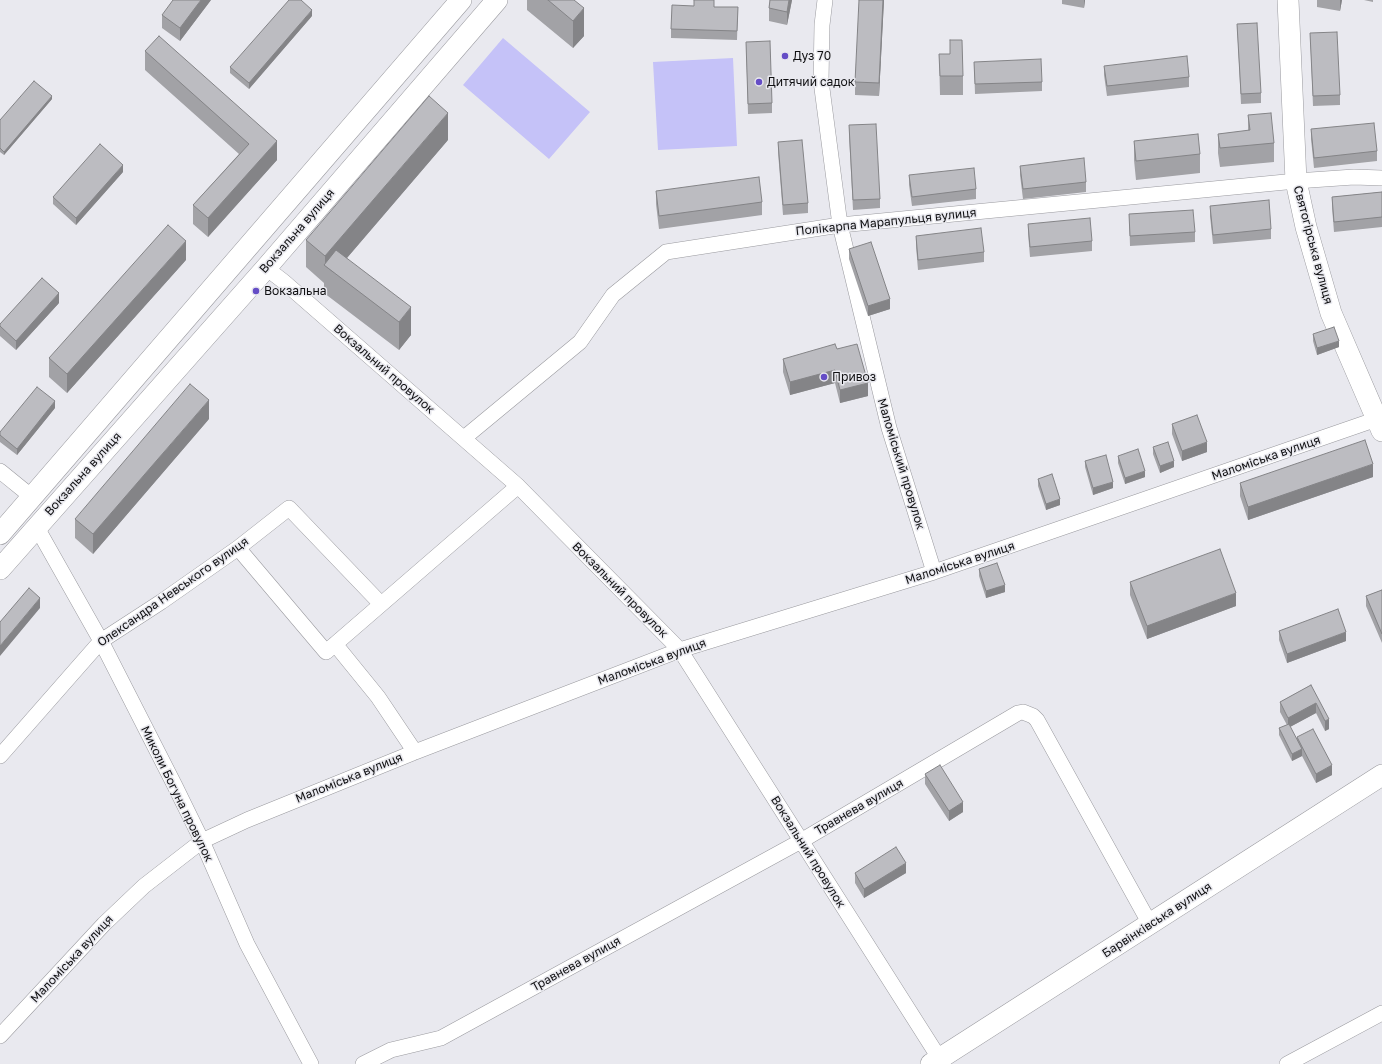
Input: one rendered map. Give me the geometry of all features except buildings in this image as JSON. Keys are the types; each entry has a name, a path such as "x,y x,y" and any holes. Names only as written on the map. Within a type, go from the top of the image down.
{"street":[{"name":"Вокзальна вулиця","path":"0,534 461,0"},
{"name":"Вокзальна вулиця","path":"0,569 36,526 266,268 497,0"},
{"name":"Маломіський провулок","path":"825,0 822,25 821,81 840,225 888,428 934,572"},
{"name":"Святогірська вулиця","path":"1288,0 1296,181 1306,227 1331,314 1380,425"},
{"name":"Полікарпа Марапульця вулиця","path":"464,438 580,342 612,295 666,252 840,225 1296,181 1354,177 1382,178"},
{"name":"Вокзальний провулок","path":"266,268 283,281 518,486 680,650 802,841 938,1062"},
{"name":"Маломіська вулиця","path":"0,1036 104,924 144,886 202,841 254,817 415,752 680,650 934,572 1380,425"},
{"path":"0,471 32,497"},
{"path":"331,648 518,486"},
{"name":"Олександра Невського вулиця","path":"0,756 101,641 161,602 238,548 289,508 381,604"},
{"name":"Миколи Богуна провулок","path":"36,526 101,641 202,841 247,944 311,1064"},
{"path":"238,548 378,697 415,752"},
{"name":"Травнева вулиця","path":"363,1064 391,1050 441,1038 802,841 1018,714 1028,713 1033,716 1039,724 1150,924"},
{"name":"Барвінківська вулиця","path":"938,1062 1382,775"},
{"path":"1287,1064 1382,1013"}],"shaded area":[{"path":"503,38 590,112 549,159 463,85"},
{"path":"733,58 737,146 658,150 653,62"}],"place":[{"name":"Дуз 70","path":"785,56"},
{"name":"Дитячий садок","path":"759,82"},
{"name":"Вокзальна","path":"256,291"},
{"name":"Привоз","path":"824,377"}]}
